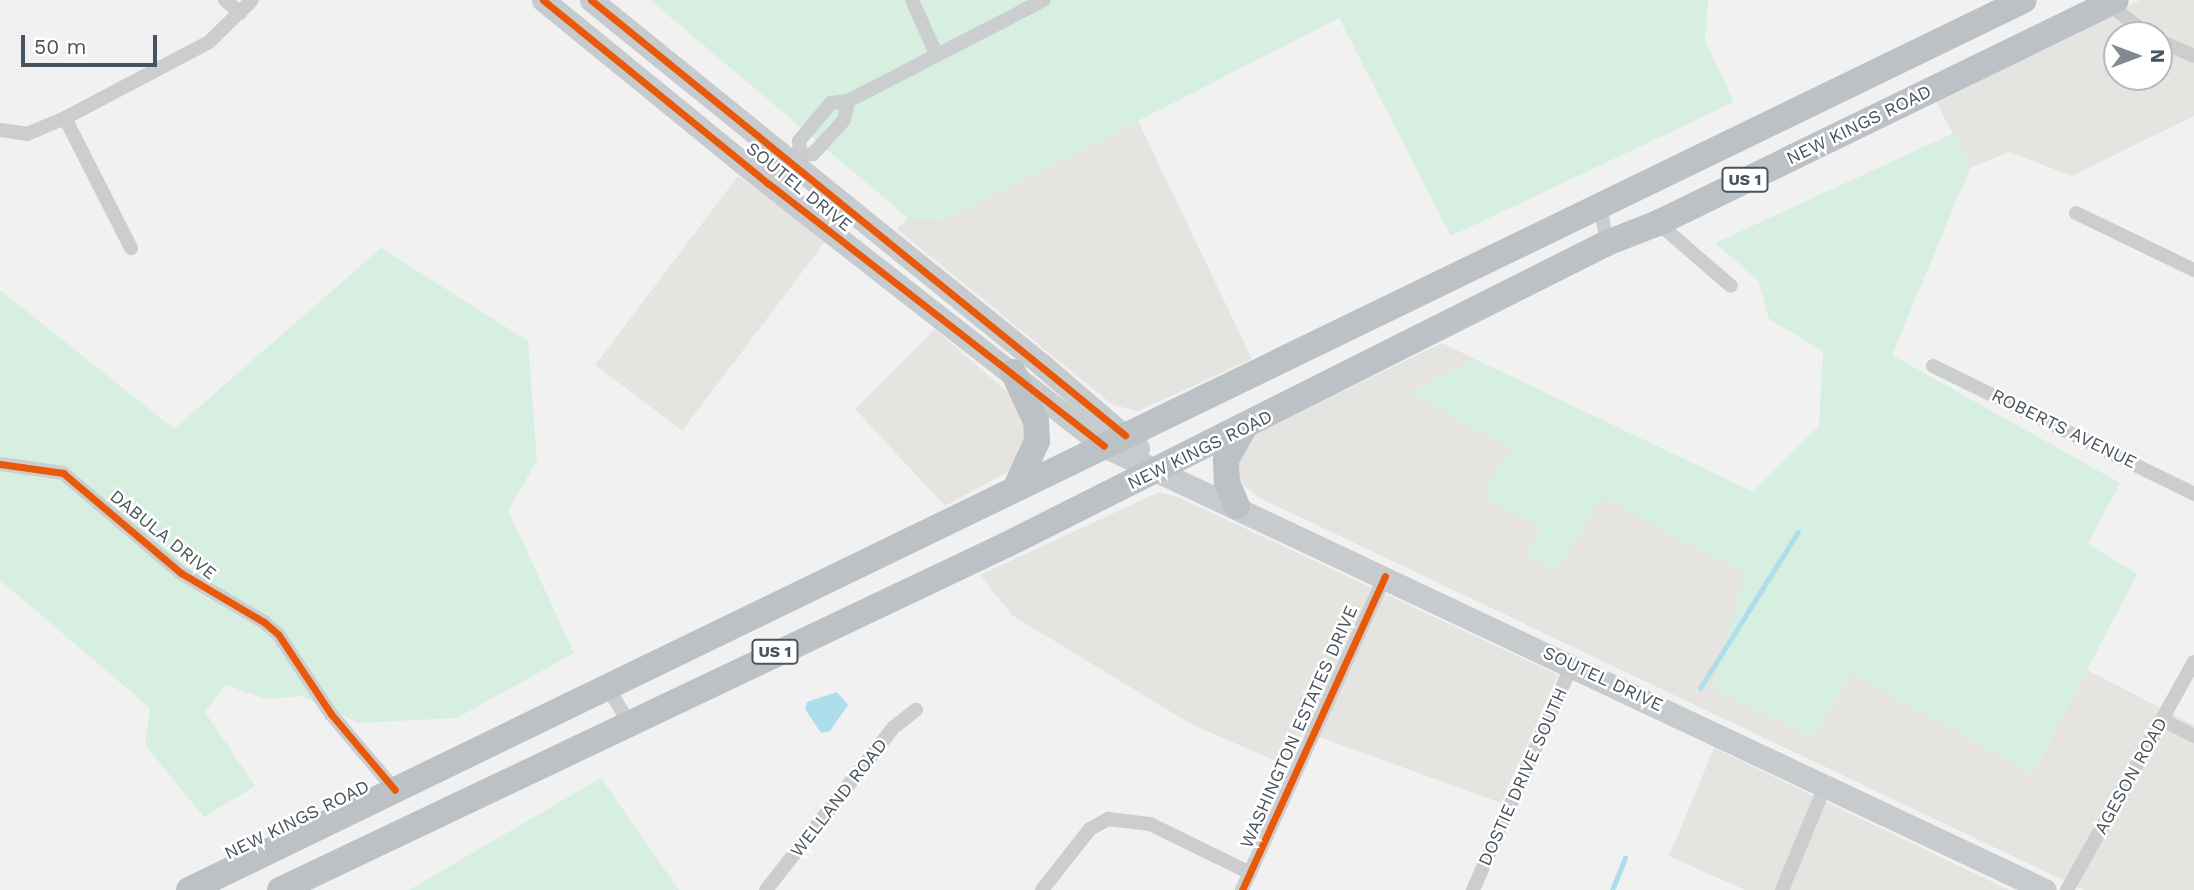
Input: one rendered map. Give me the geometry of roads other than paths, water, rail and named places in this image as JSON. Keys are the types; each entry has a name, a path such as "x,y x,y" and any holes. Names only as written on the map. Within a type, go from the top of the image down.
{"highway":[{"name":"NEW KINGS ROAD","path":"189,890 2024,0"},
{"name":"NEW KINGS ROAD","path":"280,890 628,721 1159,470 1607,243 1658,223 2109,1"},
{"path":"1013,372 1037,421 1037,441 1015,489"},
{"path":"1237,506 1227,482 1226,460 1243,429"}],"main road":[{"name":"SOUTEL DRIVE","path":"543,0 769,184 1013,372 1159,470 2045,890"},
{"name":"SOUTEL DRIVE","path":"591,0 796,160 1115,441"}],"street":[{"path":"225,0 240,13"},
{"path":"0,130 15,135 65,118 209,43 252,0"},
{"path":"912,0 936,54"},
{"path":"796,160 799,141 831,103 848,101 1044,0"},
{"path":"2109,1 2132,21"},
{"path":"2173,47 2194,56"},
{"path":"769,184 796,160 813,154 845,120 848,101"},
{"path":"65,118 131,248"},
{"path":"1600,205 1607,243"},
{"path":"2076,213 2194,270"},
{"path":"1658,223 1731,286"},
{"name":"ROBERTS AVENUE","path":"1933,366 2194,494"},
{"name":"DABULA DRIVE","path":"0,464 63,473 181,573 264,622 288,648 331,714 395,790"},
{"name":"WASHINGTON ESTATES DRIVE","path":"1242,890 1385,576"},
{"name":"AGESON ROAD","path":"2067,890 2194,663"},
{"name":"DOSTIE DRIVE SOUTH","path":"1473,890 1572,664"},
{"path":"607,687 628,721"},
{"name":"WELLAND ROAD","path":"766,890 894,727 916,710"},
{"path":"2163,720 2194,736"},
{"path":"1782,890 1826,784"},
{"path":"1042,890 1090,829 1108,820 1150,824 1250,873"}],"water":[{"path":"837,692 848,705 830,731 821,733 805,709 807,702"}],"waterway":[{"path":"1700,688 1798,532"},
{"path":"1612,890 1625,858"}]}
